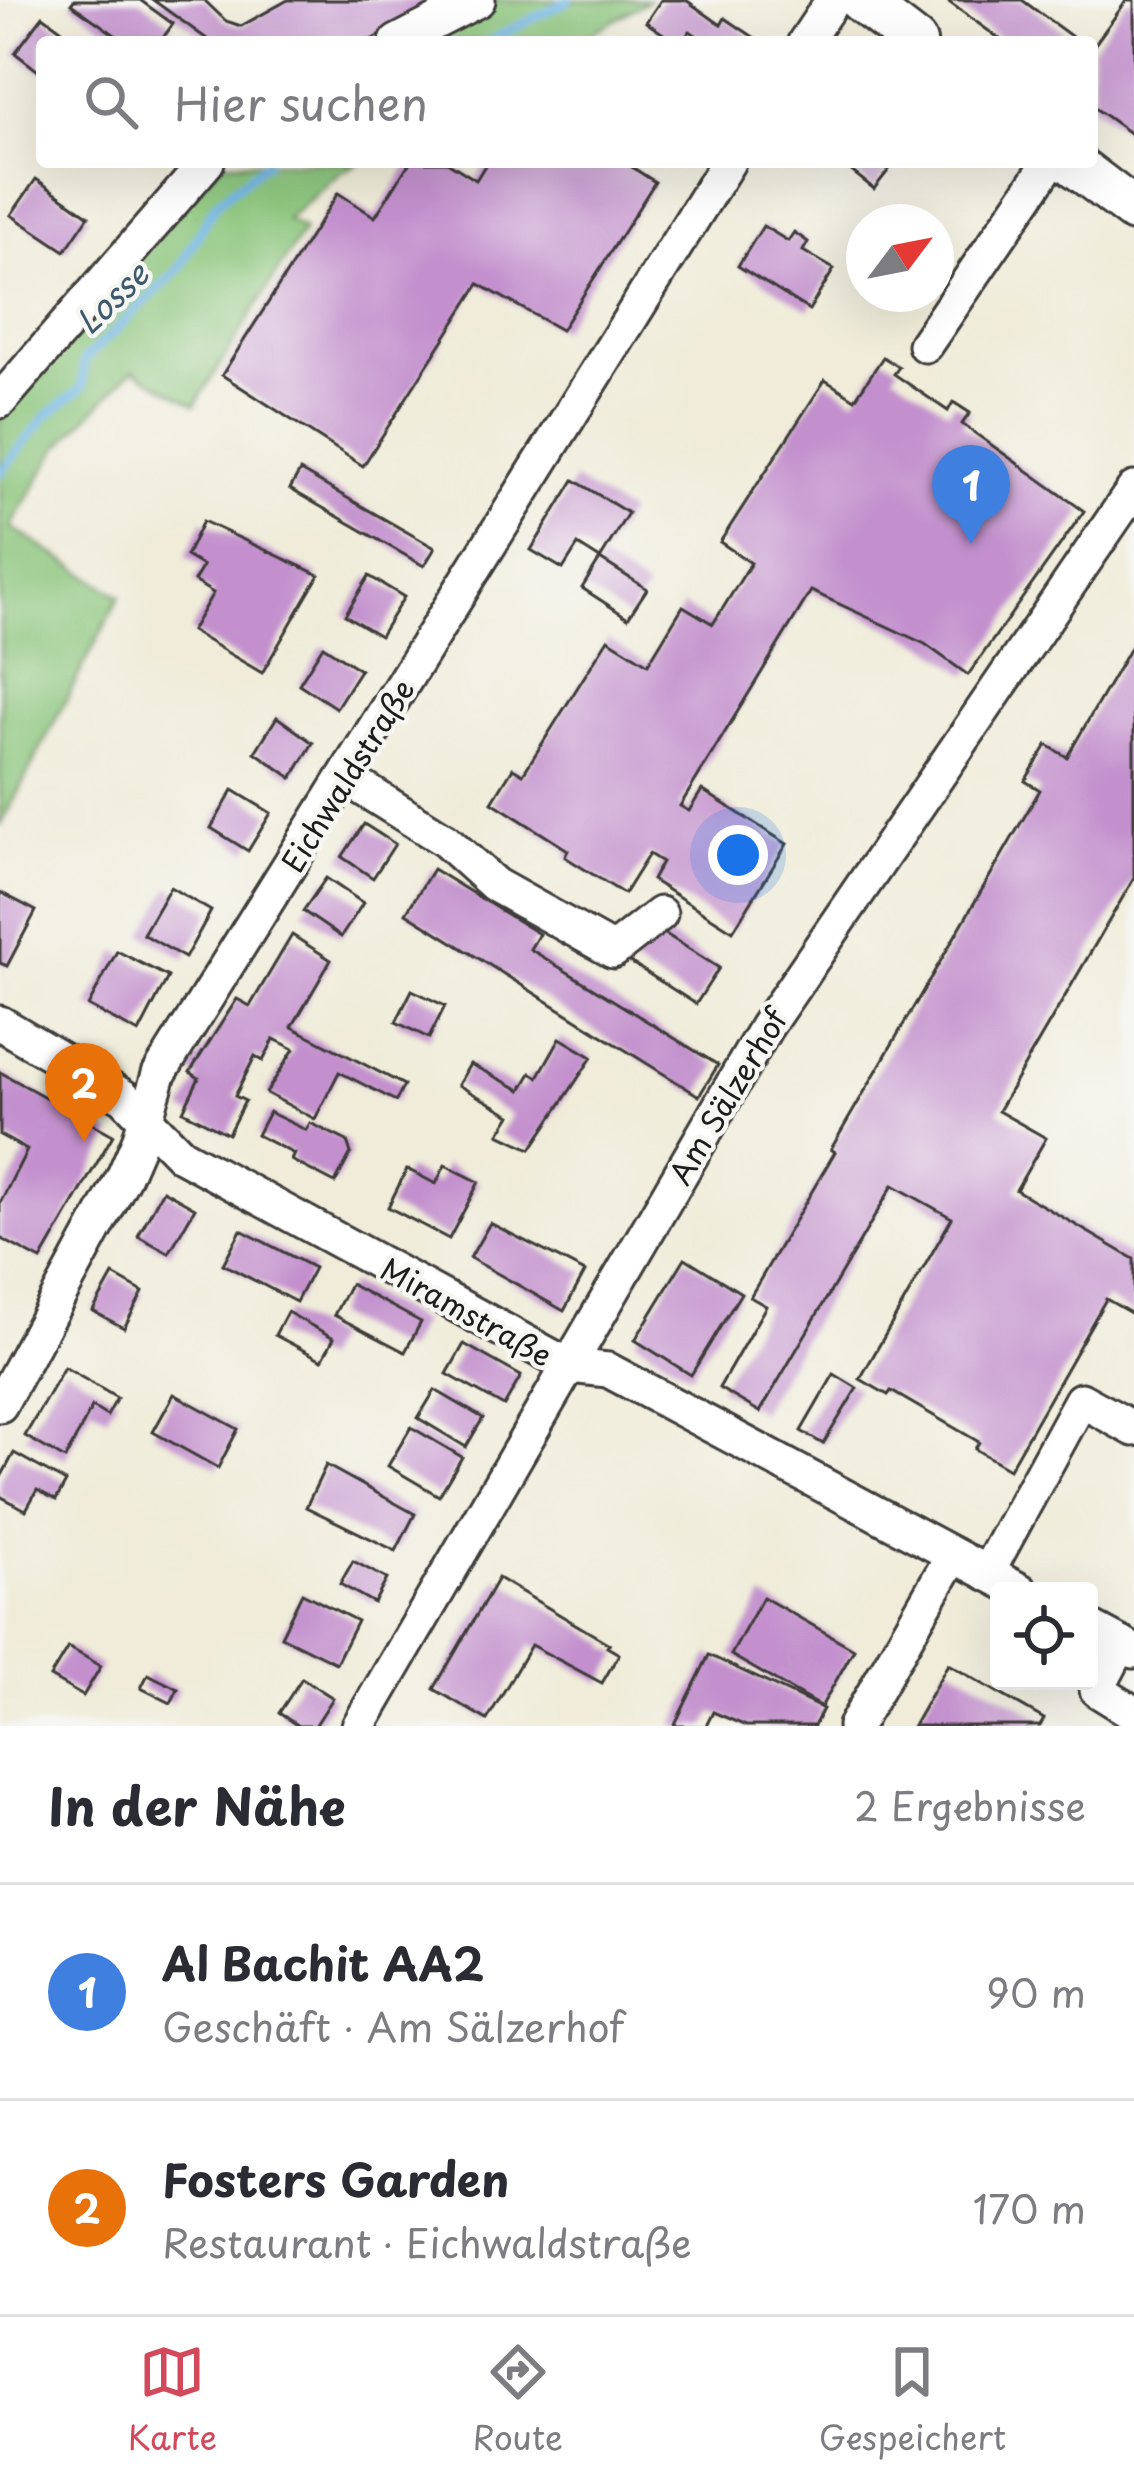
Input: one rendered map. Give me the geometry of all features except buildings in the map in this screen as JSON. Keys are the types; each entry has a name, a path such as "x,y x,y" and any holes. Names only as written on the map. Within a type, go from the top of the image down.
{"main road":[{"path":"860,0 907,36"},
{"path":"1079,168 1134,210"}],"street":[{"path":"409,36 478,0"},
{"path":"809,36 833,0"},
{"path":"7,379 201,168"},
{"name":"Eichwaldstraße","path":"0,1405 123,1178 159,1074 724,168"},
{"path":"926,345 1046,168"},
{"name":"Am Sälzerhof","path":"359,1726 766,1027 880,877 1134,490"},
{"path":"346,778 445,840 495,886 613,951 660,914"},
{"name":"Miramstraße","path":"0,1023 124,1096 181,1155 568,1366 608,1370 1003,1582"},
{"path":"987,1574 1081,1400 1134,1429"},
{"path":"854,1726 953,1555"},
{"path":"1098,1632 1128,1648 1098,1677"},
{"path":"1098,1690 1134,1713"}],"green space":[{"path":"497,0 649,0 587,36 428,36"},
{"path":"217,168 349,168 287,219 304,230 195,405 133,370 57,449 11,527 120,596 0,827 0,416"}],"waterway":[{"name":"Losse","path":"499,36 569,0"},
{"name":"Losse","path":"0,473 46,416 82,388 84,360 178,270 217,202 260,168"}],"place":[{"name":"Al Bachit AA2","path":"971,544"},
{"name":"Fosters Garden","path":"84,1142"}]}
